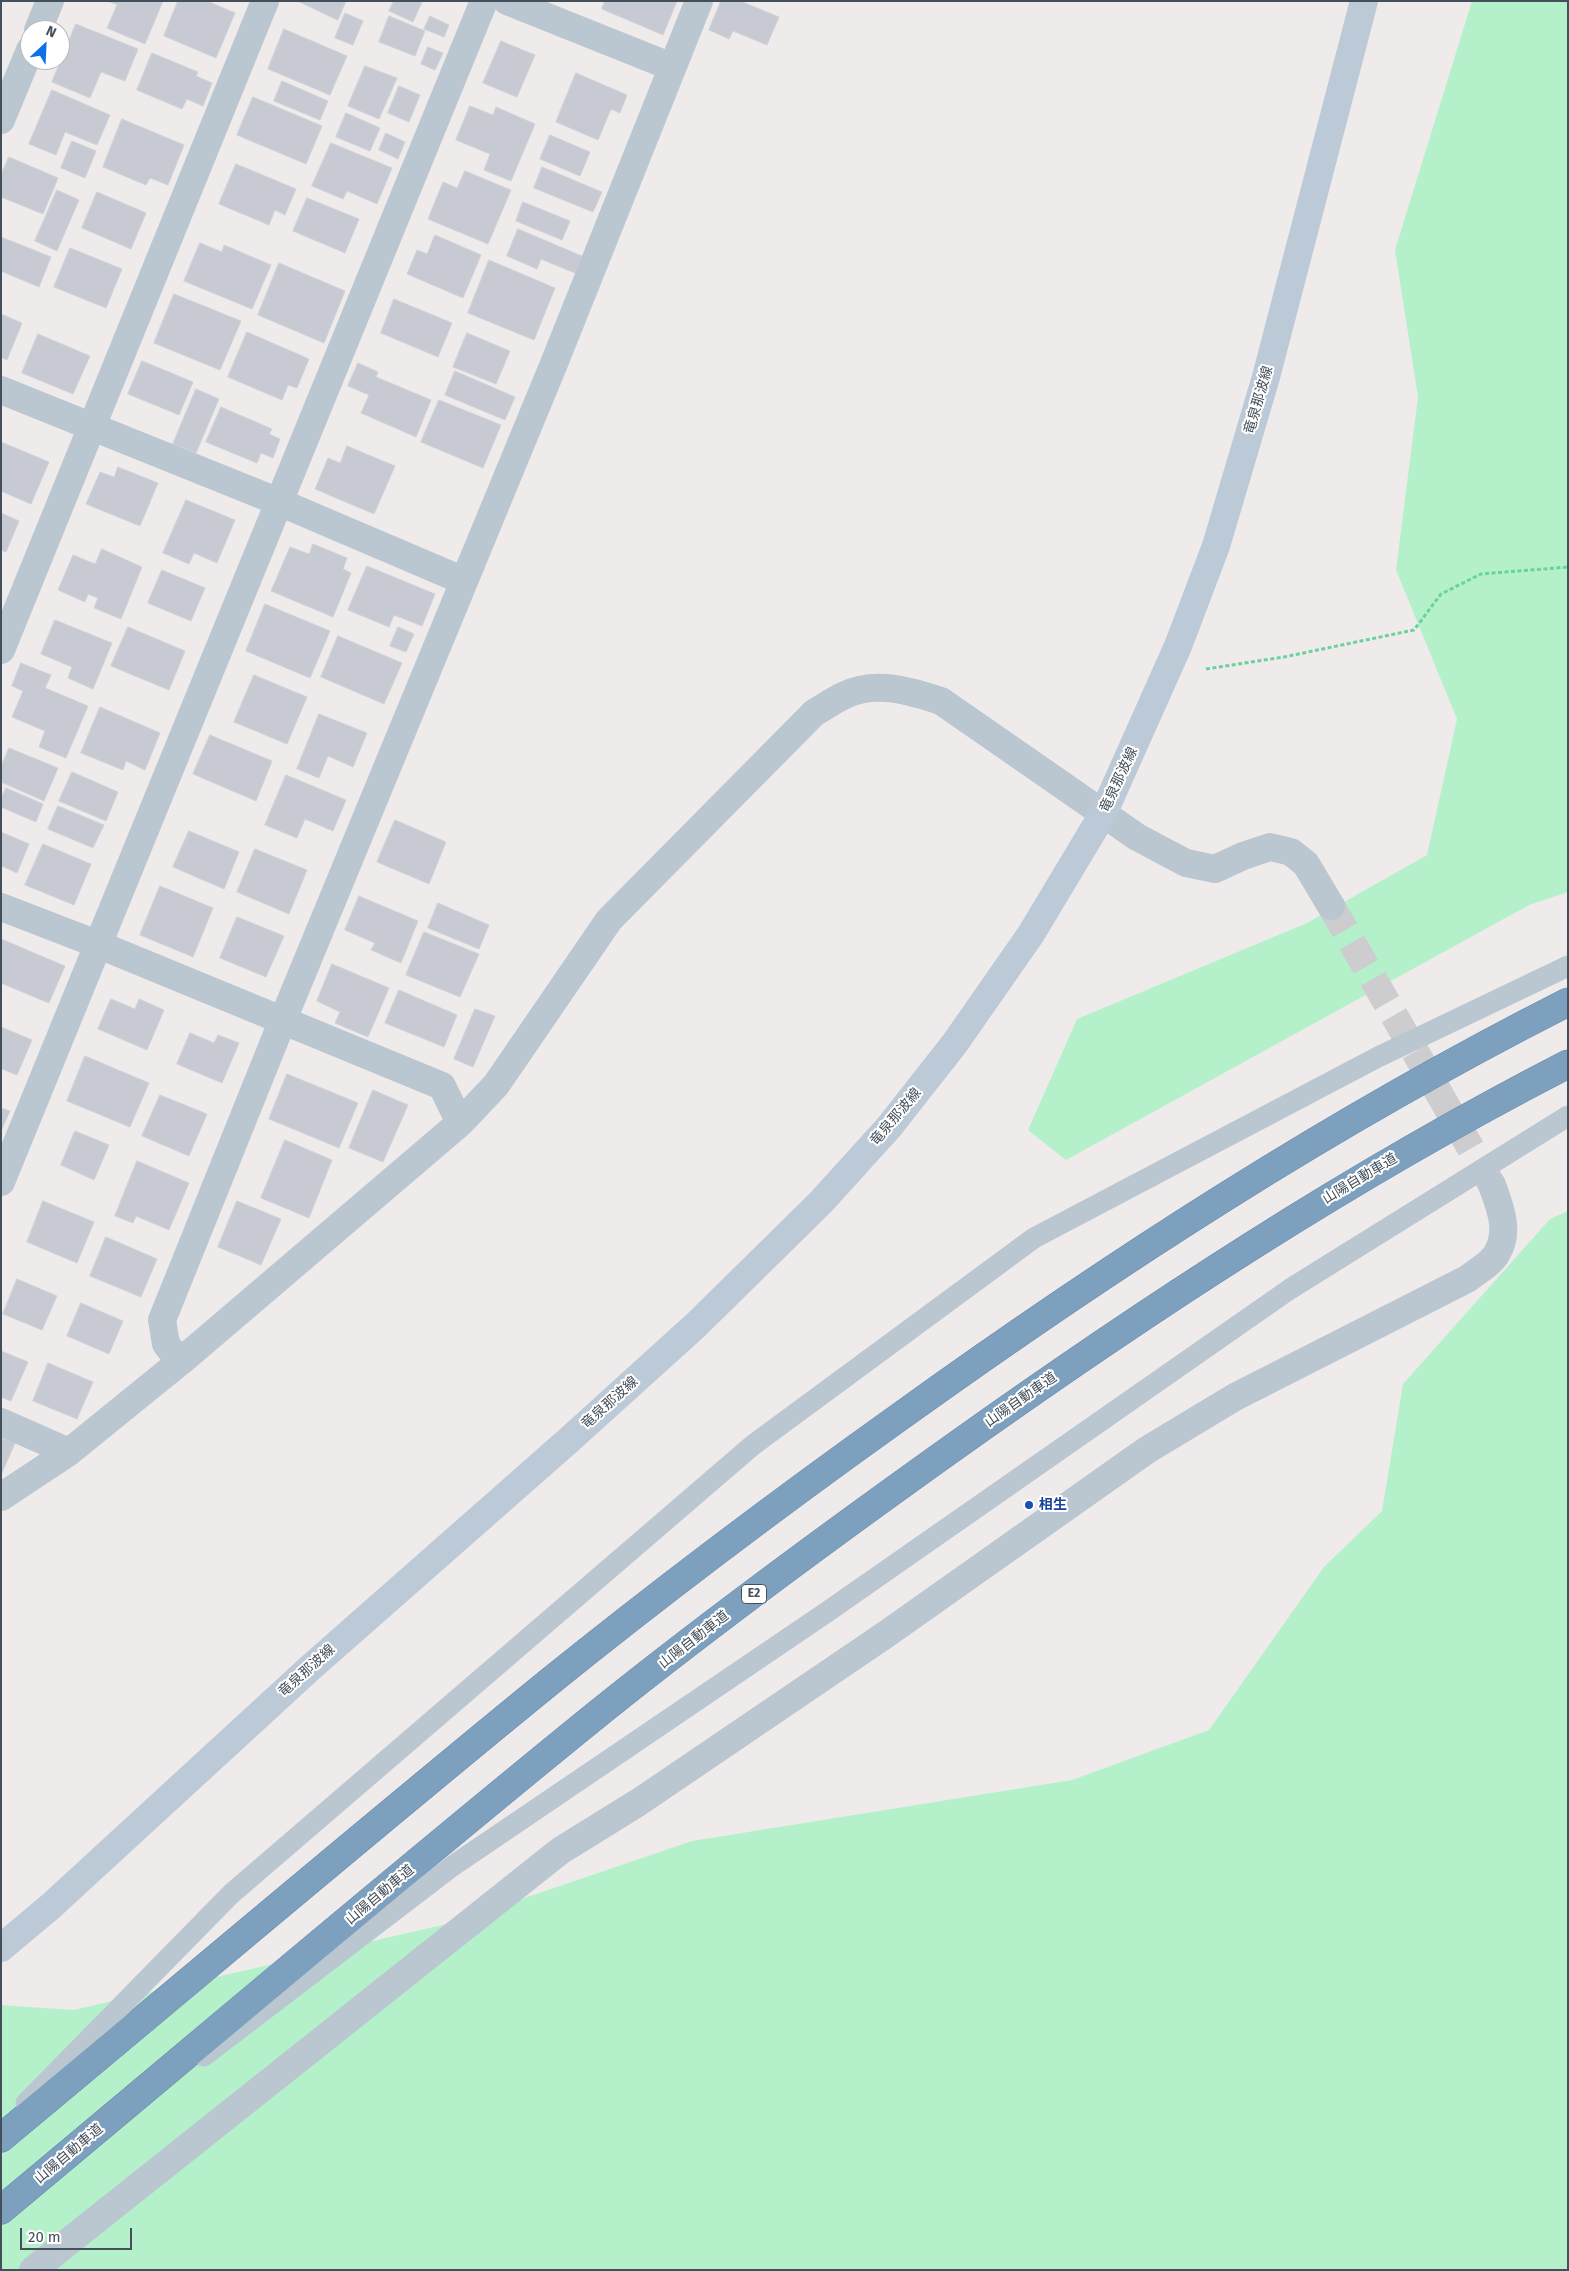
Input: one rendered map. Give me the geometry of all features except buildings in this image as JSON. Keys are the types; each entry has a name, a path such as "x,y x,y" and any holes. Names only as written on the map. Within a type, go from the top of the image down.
{"highway":[{"path":"1,2138 551,1681 778,1504 983,1357 1236,1189 1384,1101 1568,1002"},
{"name":"山陽自動車道","path":"1,2210 597,1715 812,1548 1014,1404 1164,1301 1274,1231 1412,1148 1568,1064"}],"main road":[{"name":"竜泉那波線","path":"1,1948 51,1906 310,1668 689,1332 821,1202 889,1127 955,1043 1031,934 1103,814 1166,675 1216,546 1260,396 1364,1"}],"street":[{"path":"42,20 50,1"},
{"path":"1,650 265,1"},
{"path":"1,1182 484,1"},
{"path":"507,1 672,67"},
{"path":"180,1362 166,1344 162,1320 282,1022 553,366 699,1"},
{"path":"1,120 22,70"},
{"path":"1,390 279,502 464,581"},
{"path":"1,1497 68,1452 180,1362 460,1123 496,1085 609,920 814,713 846,694 872,687 909,690 941,701 1137,837 1186,863 1215,869 1242,856 1270,847 1291,852 1306,864 1331,906"},
{"path":"1,907 97,944 282,1022 442,1086 460,1123"},
{"path":"33,2270 560,1851 639,1802 885,1635 1147,1450 1235,1397 1467,1278 1497,1254 1503,1237 1503,1216 1492,1185"},
{"path":"1,1422 68,1452"}],"lane":[{"path":"1,2128 231,1894 752,1445 1034,1238 1378,1057 1568,966"},
{"path":"1,2210 454,1865 828,1612 1290,1289 1568,1116"}],"path":[{"path":"1166,675 1284,657 1414,630 1441,594 1481,574 1568,567"}],"green space":[{"path":"1472,1 1568,1 1568,892 1529,905 1066,1160 1028,1130 1077,1019 1307,923 1427,855 1457,719 1396,570 1418,397 1395,250"},
{"path":"1568,1211 1568,2270 1,2270 1,2005 73,2010 451,1923 692,1841 1072,1780 1209,1730 1324,1567 1382,1511 1403,1384 1550,1219"}],"tunnel":[{"path":"1331,906 1492,1185"}],"place":[{"name":"相生","path":"1029,1505"}]}
